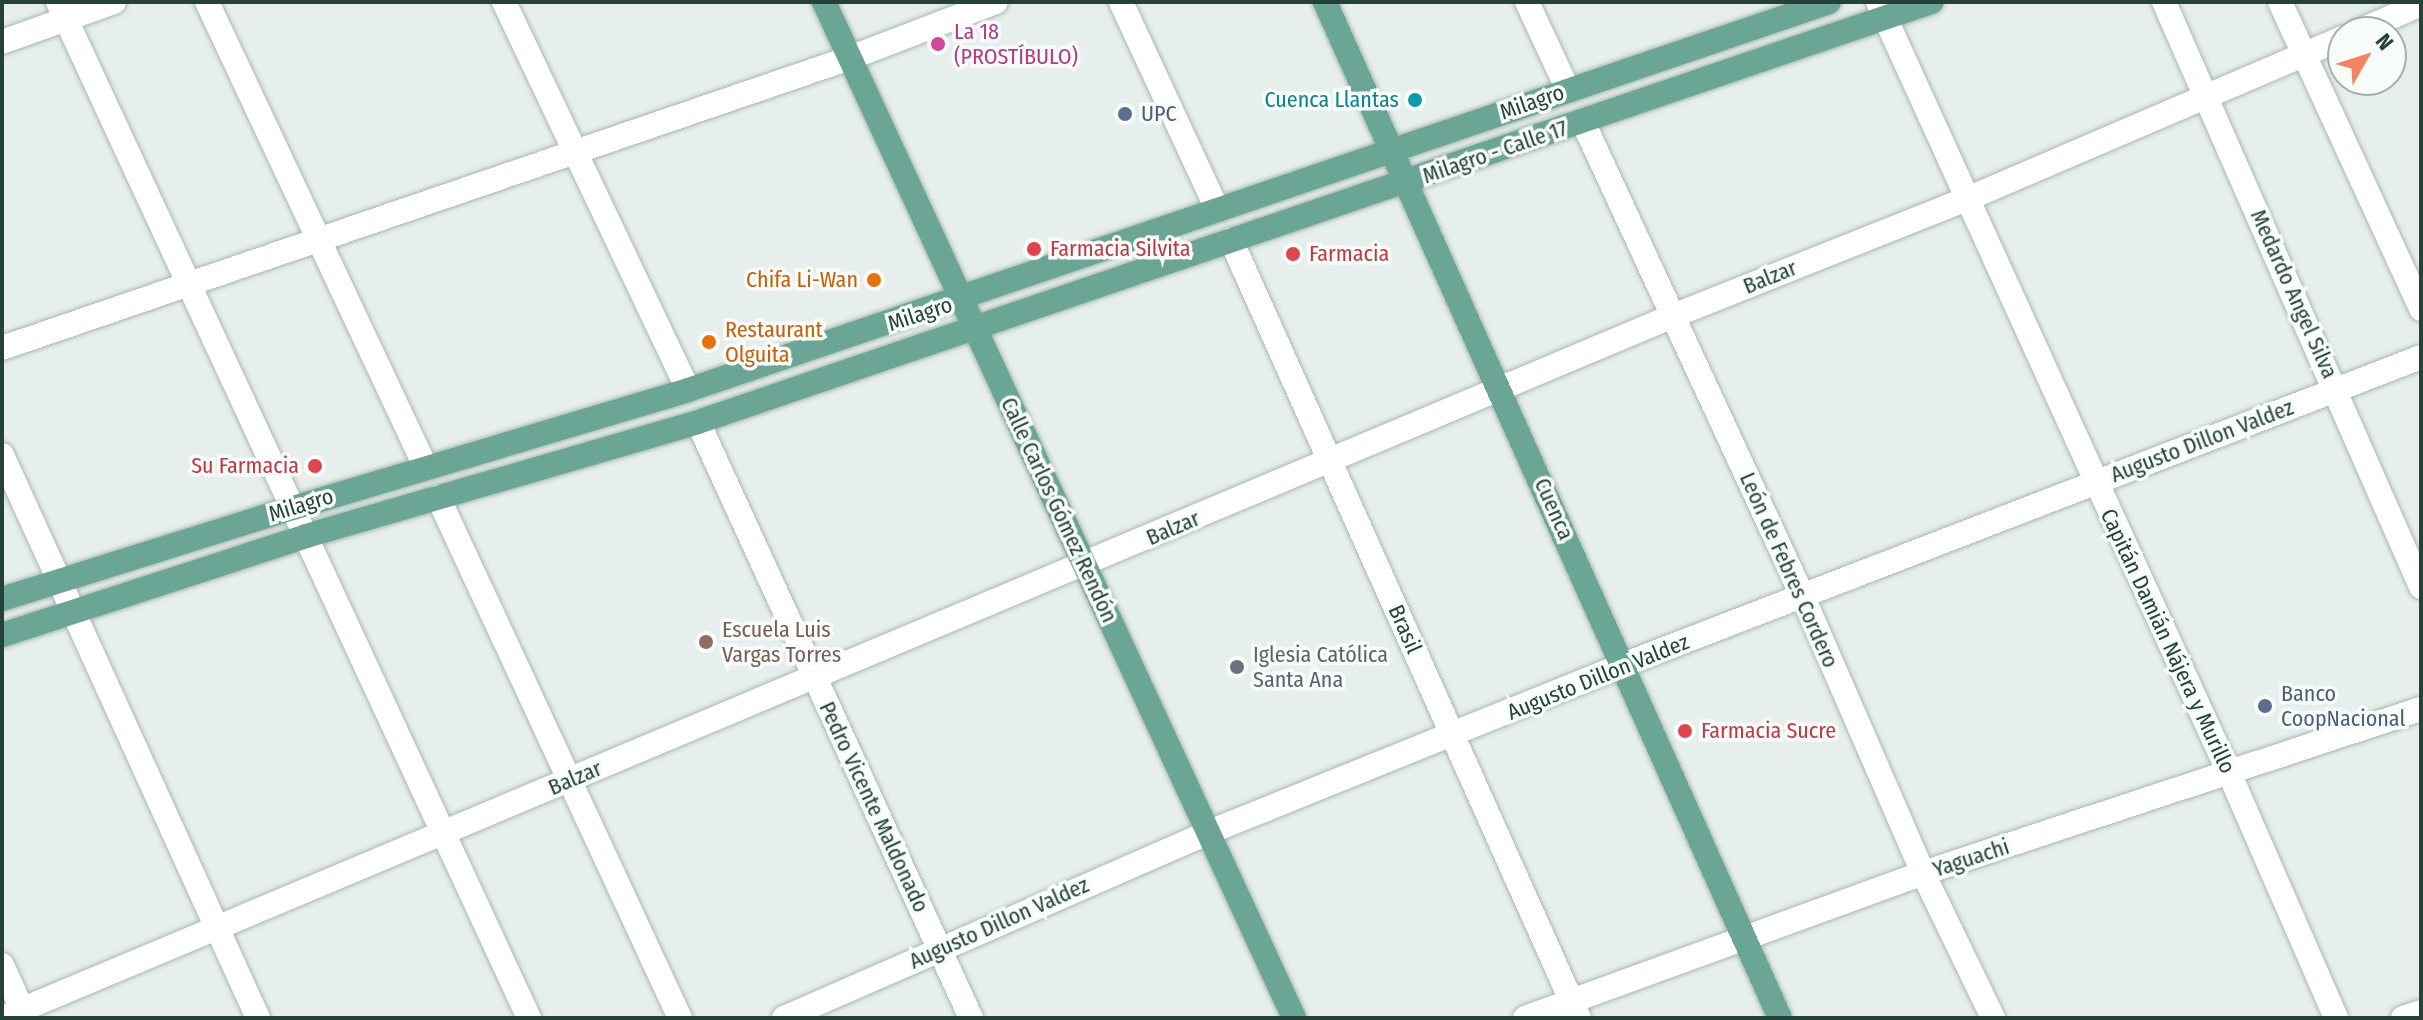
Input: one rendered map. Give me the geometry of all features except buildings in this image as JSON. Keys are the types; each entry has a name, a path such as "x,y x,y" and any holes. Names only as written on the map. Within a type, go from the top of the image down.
{"main road":[{"name":"Calle Carlos Gómez Rendón","path":"824,2 861,53 962,300 1294,1018"},
{"name":"Cuenca","path":"1325,2 1780,1018"},
{"name":"Milagro","path":"2,599 688,390 962,300 1217,209 1829,2"},
{"name":"Milagro","path":"1583,122 1882,10 1931,2"},
{"name":"Milagro - Calle 17","path":"1408,182 1583,122"},
{"name":"Milagro","path":"2,635 306,536 698,422 1408,182"}],"street":[{"path":"2,42 61,10 114,2"},
{"path":"207,2 426,468"},
{"path":"504,2 688,390"},
{"path":"2,348 861,53 996,2"},
{"path":"1121,2 1217,209"},
{"path":"1527,2 1568,90"},
{"name":"Medardo Angel Silva","path":"2164,2 2421,587"},
{"path":"2280,2 2302,56 2421,309"},
{"path":"2394,16 2421,4"},
{"path":"61,10 529,1018"},
{"name":"Capitán Damián Nájera y Murillo","path":"1882,10 2230,775 2336,1018"},
{"name":"Balzar","path":"17,1015 1673,316 1967,199 2327,45"},
{"name":"León de Febres Cordero","path":"1583,122 1803,597 1923,873 1993,1018"},
{"name":"Brasil","path":"1231,240 1576,1010"},
{"name":"Augusto Dillon Valdez","path":"784,1018 1207,833 1623,665 2421,357"},
{"name":"Pedro Vicente Maldonado","path":"698,422 971,1018"},
{"path":"2,455 258,1018"},
{"path":"438,497 680,1018"},
{"name":"Yaguachi","path":"1525,1018 1576,1010 1745,939 1923,873 2230,775 2421,709"},
{"path":"2,965 17,1015"},
{"path":"2403,1018 2421,1012"}],"place":[{"name":"La 18 (PROSTÍBULO)","path":"938,44"},
{"name":"Cuenca Llantas","path":"1415,100"},
{"name":"UPC","path":"1125,114"},
{"name":"Farmacia Silvita","path":"1034,249"},
{"name":"Farmacia","path":"1293,254"},
{"name":"Chifa Li-Wan","path":"874,280"},
{"name":"Restaurant Olguita","path":"709,342"},
{"name":"Su Farmacia","path":"315,466"},
{"name":"Escuela Luis Vargas Torres","path":"706,642"},
{"name":"Iglesia Católica Santa Ana","path":"1237,667"},
{"name":"Banco CoopNacional","path":"2265,706"},
{"name":"Farmacia Sucre","path":"1685,731"}]}
